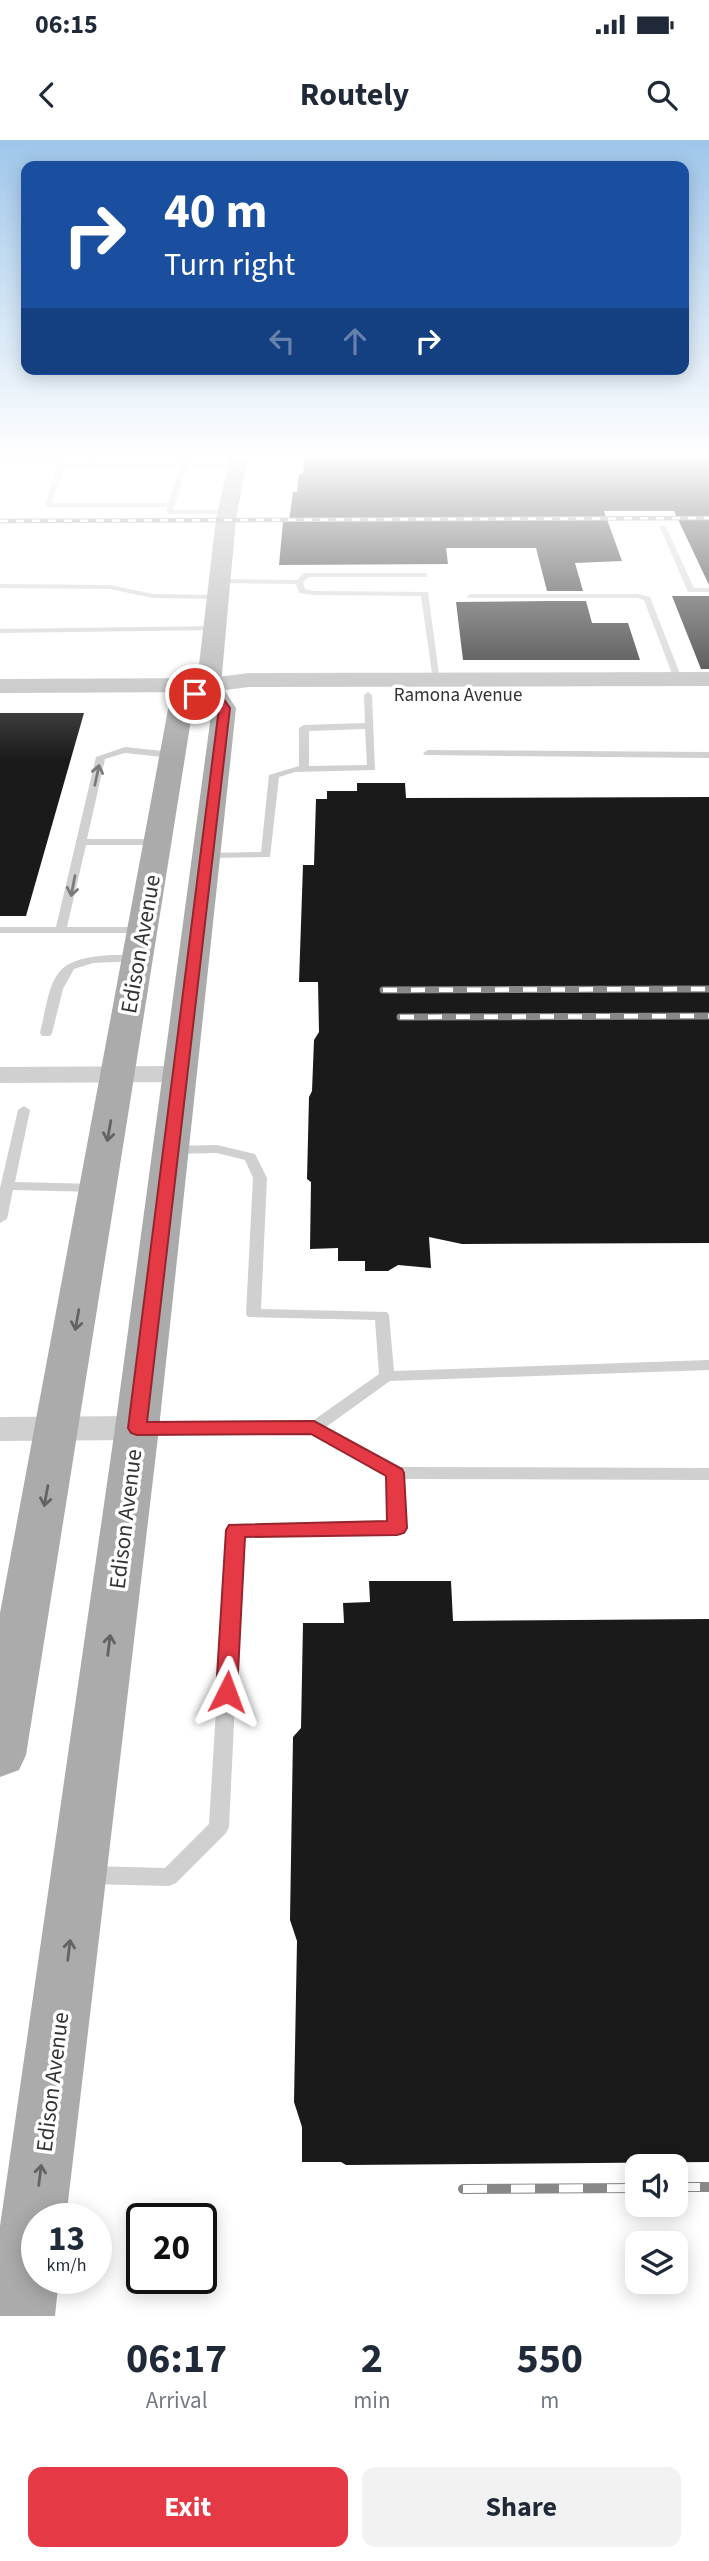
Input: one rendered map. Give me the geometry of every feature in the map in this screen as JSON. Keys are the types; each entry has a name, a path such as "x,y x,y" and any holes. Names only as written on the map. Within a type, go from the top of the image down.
{"main road":[{"path":"209,685 223,558"},
{"name":"Ramona Avenue","path":"0,686 209,685 249,680 709,679"},
{"name":"Ramona Avenue","path":"209,685 247,695 709,694"},
{"name":"Edison Avenue","path":"0,1755 181,704 209,685 225,708 137,1428 21,2316"},
{"path":"158,842 175,849 178,855 172,907 198,923"}],"street":[{"path":"0,1075 180,1074"},
{"path":"0,1429 137,1428"}],"lane":[{"path":"676,558 691,590 709,590"},
{"path":"0,586 110,587 153,596 299,582 307,575 424,575"},
{"path":"299,582 302,592 425,594 437,680"},
{"path":"471,596 638,596 647,599 678,679"},
{"path":"0,631 215,628"},
{"path":"206,856 265,855 274,775 304,769 372,768 368,695"},
{"path":"304,769 304,728 370,726"},
{"path":"61,930 101,757 125,750 173,755"},
{"path":"428,753 709,755"},
{"path":"82,842 158,842"},
{"path":"0,930 61,930 141,944"},
{"path":"46,1033 63,972 88,959 141,944"},
{"path":"0,1219 24,1110"},
{"path":"171,1150 217,1149 250,1157 260,1178 253,1314 383,1315 387,1376"},
{"path":"8,1186 99,1188"},
{"path":"314,1427 387,1376 709,1365"},
{"path":"137,1428 314,1427 395,1473 709,1474"},
{"path":"79,1875 169,1877 219,1826 236,1530 397,1528 395,1473"}],"building":[{"path":"280,558 447,558 448,564 279,565"},
{"path":"538,558 621,558 622,561 575,563 583,591 547,591"},
{"path":"696,558 709,558 709,585"},
{"path":"672,596 709,596 709,669 701,669"},
{"path":"586,601 592,623 628,623 640,660 463,660 456,602"},
{"path":"0,713 84,713 26,916 0,916"},
{"path":"357,783 405,783 406,798 709,797 709,1243 462,1244 429,1237 431,1268 398,1265 388,1271 365,1271 365,1261 338,1261 338,1248 310,1249 311,1182 307,1179 309,1097 312,1091 314,1040 319,1032 318,982 299,982 303,865 314,865 316,799 327,799 327,791 357,791"},
{"path":"369,1581 451,1581 453,1621 709,1619 709,2162 688,2162 688,2154 625,2154 625,2163 346,2165 341,2162 302,2162 302,2127 294,2102 297,1941 290,1920 293,1737 301,1728 303,1623 344,1623 343,1603 370,1602"}],"railway":[{"path":"383,990 709,989"},
{"path":"400,1017 709,1016"},
{"path":"688,2187 709,2187"},
{"path":"463,2189 625,2188"}],"route":[{"path":"195,694 209,685 225,708 137,1428 314,1427 395,1473 397,1528 236,1530 227,1692"}]}
